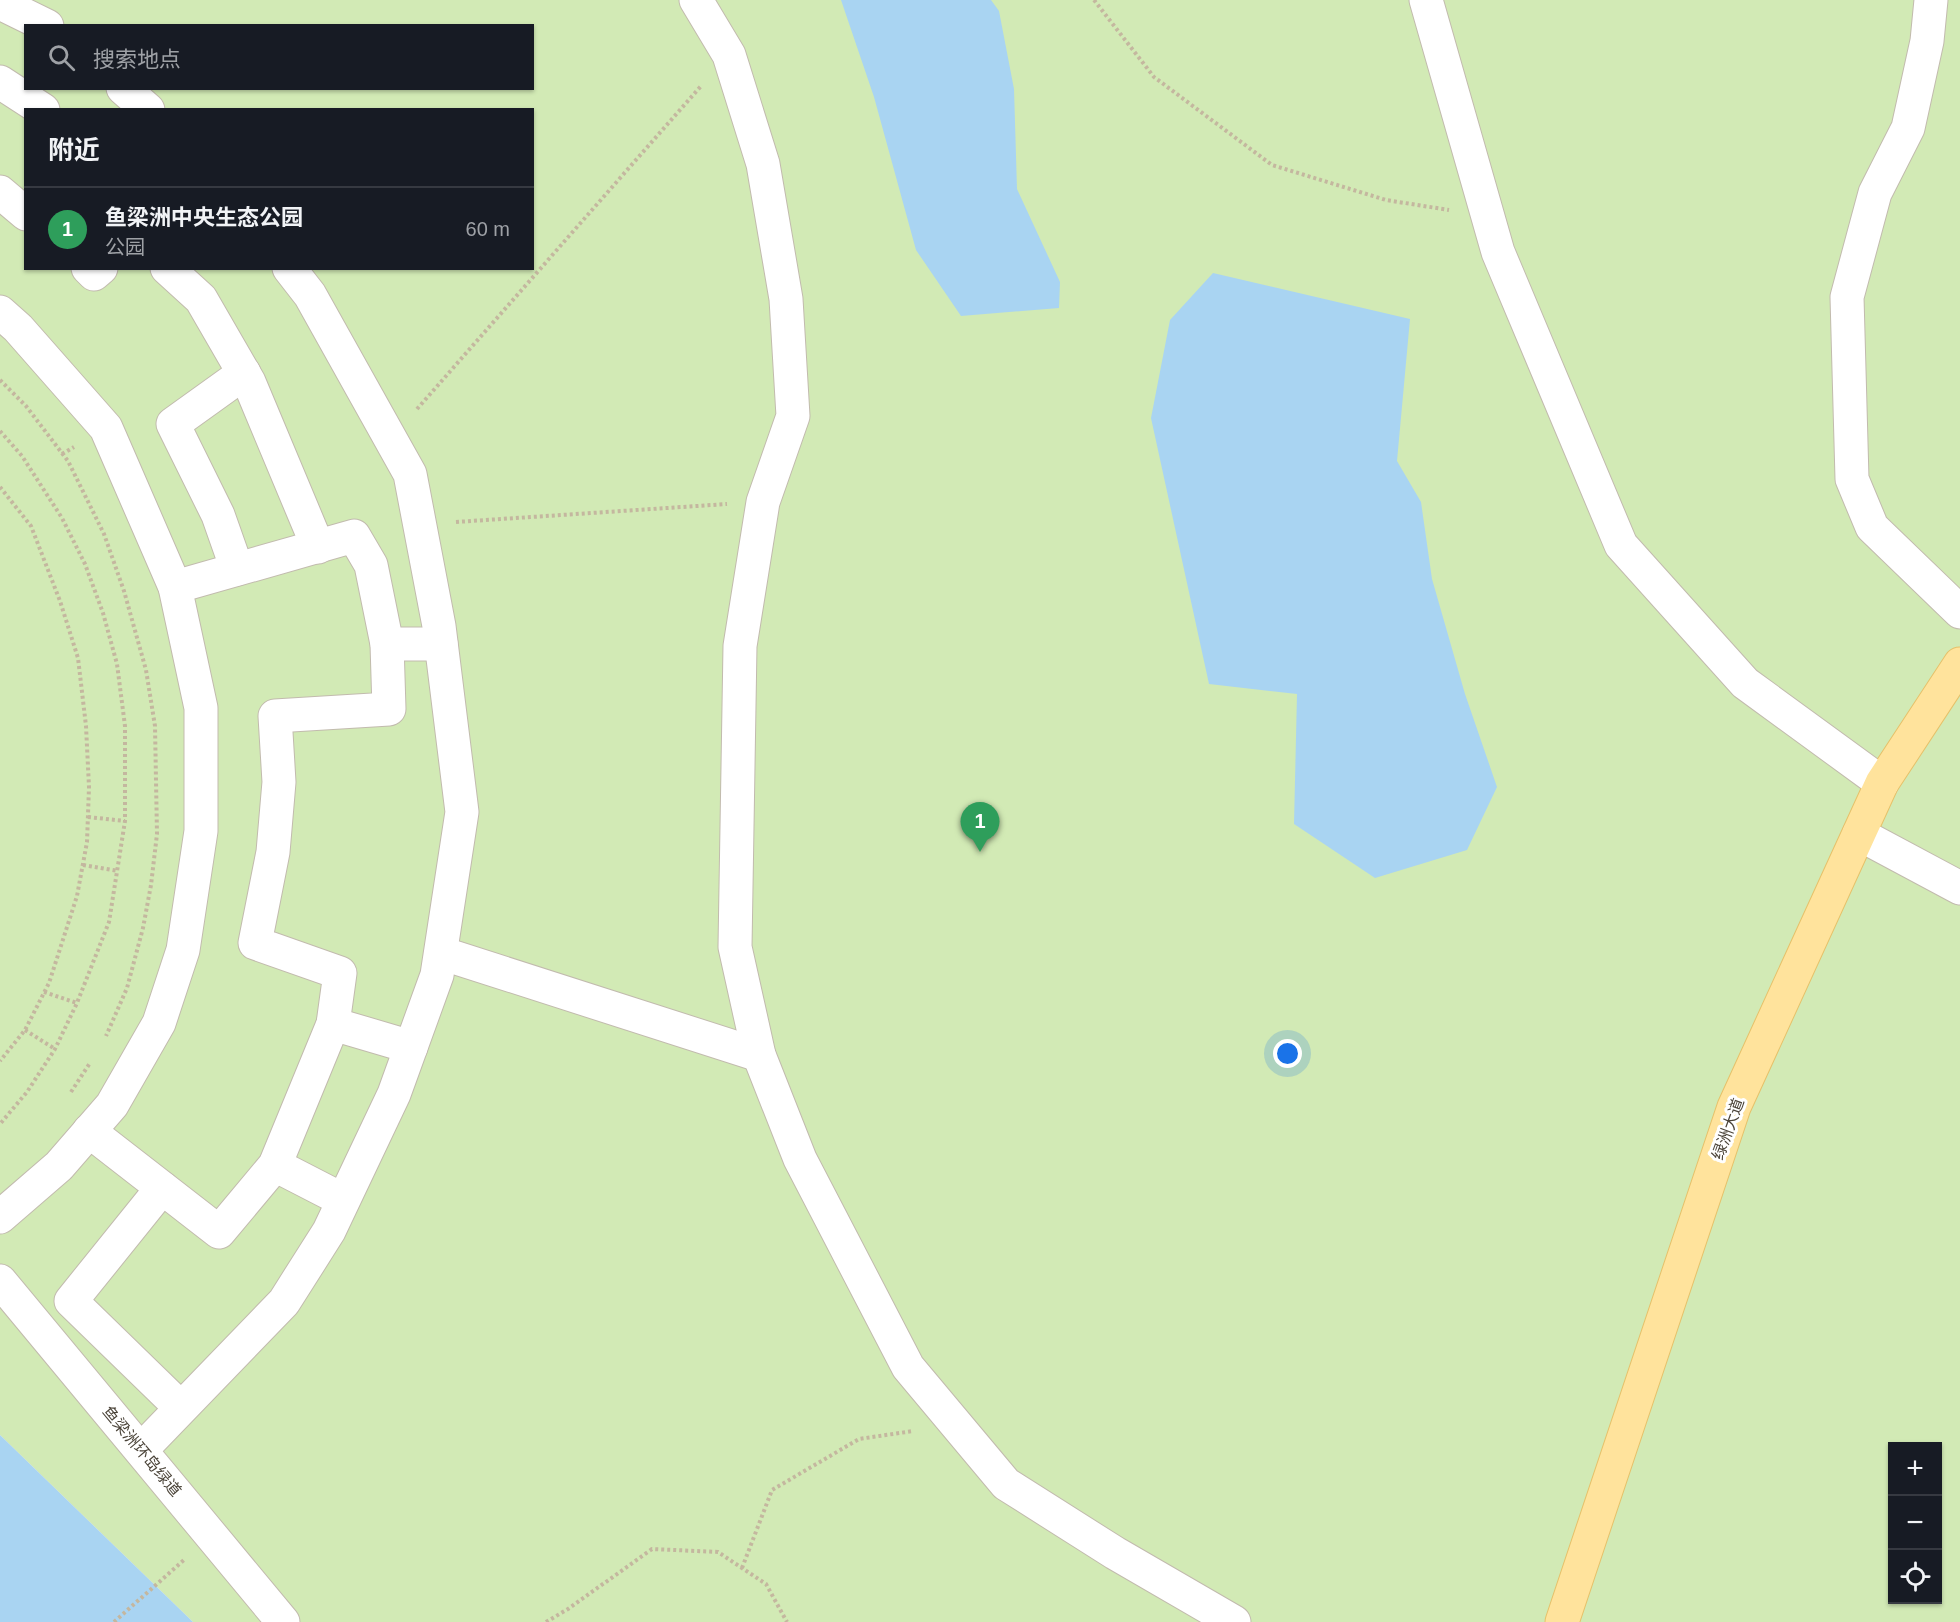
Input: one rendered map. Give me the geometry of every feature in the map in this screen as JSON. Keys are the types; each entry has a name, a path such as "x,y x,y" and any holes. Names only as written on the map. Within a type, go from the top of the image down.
{"main road":[{"name":"绿洲大道","path":"1562,1622 1734,1107 1882,783 1960,664"}],"street":[{"path":"696,0 729,55 763,164 786,299 793,416 763,502 740,646 735,947 759,1056 800,1159 908,1367 1006,1484 1114,1554 1234,1622"},
{"path":"1426,0 1498,252 1621,544 1745,683 1882,783"},
{"path":"1931,0 1927,41 1908,128 1875,194 1847,297 1852,479 1872,527 1960,612"},
{"path":"0,3 43,24"},
{"path":"0,82 40,108"},
{"path":"125,90 146,108"},
{"path":"0,192 24,212"},
{"path":"169,270 201,299 244,373 318,547"},
{"path":"141,1450 284,1302 329,1231 394,1094 437,975 462,812 441,644 410,474 310,296 290,270"},
{"path":"0,312 18,328 106,428 176,587 201,708 201,831 183,950 159,1023 112,1105 59,1166 0,1217"},
{"path":"237,569 218,515 173,424 244,373"},
{"path":"89,1131 219,1232 275,1165 333,1024 340,973 255,943 273,852 279,782 275,716 389,709 387,644 371,565 354,536 176,587"},
{"path":"387,644 441,644"},
{"path":"1859,834 1960,888"},
{"path":"441,953 759,1056"},
{"path":"333,1024 411,1047"},
{"path":"275,1165 343,1200"},
{"path":"162,1188 71,1301 181,1408"},
{"name":"鱼梁洲环岛绿道","path":"0,1281 283,1622"}],"path":[{"path":"1094,0 1154,76 1272,165 1386,200 1488,217"},
{"path":"390,439 729,55"},
{"path":"0,380 26,406 68,461 104,534 124,591 143,659 155,726 157,834 151,885 143,928 127,988 103,1044"},
{"path":"0,431 22,456 62,518 85,564 103,614 117,664 124,726 125,821 109,922 77,1003 55,1049 27,1092 0,1124"},
{"path":"0,487 31,526 60,601 78,658 86,726 88,817 87,842 77,896 49,982 25,1030 0,1061"},
{"path":"419,524 763,502"},
{"path":"88,817 125,821"},
{"path":"83,865 118,871"},
{"path":"44,992 77,1003"},
{"path":"25,1030 55,1049"},
{"path":"68,1097 91,1062"},
{"path":"742,1568 772,1490 859,1439 957,1425"},
{"path":"114,1622 212,1536"},
{"path":"546,1622 568,1610 652,1549 718,1552 766,1584 787,1622"}],"green space":[{"path":"0,0 1960,0 1960,1622 193,1622 0,1435"}],"water":[{"path":"841,0 991,0 999,11 1014,89 1017,189 1060,282 1059,308 961,316 916,250 874,97"},
{"path":"1213,273 1410,319 1397,461 1421,502 1432,579 1465,694 1497,787 1467,850 1375,878 1294,824 1297,694 1209,684 1151,418 1170,320"},
{"path":"0,1435 193,1622 0,1622"}],"place":[{"name":"鱼梁洲中央生态公园","path":"980,852"}]}
